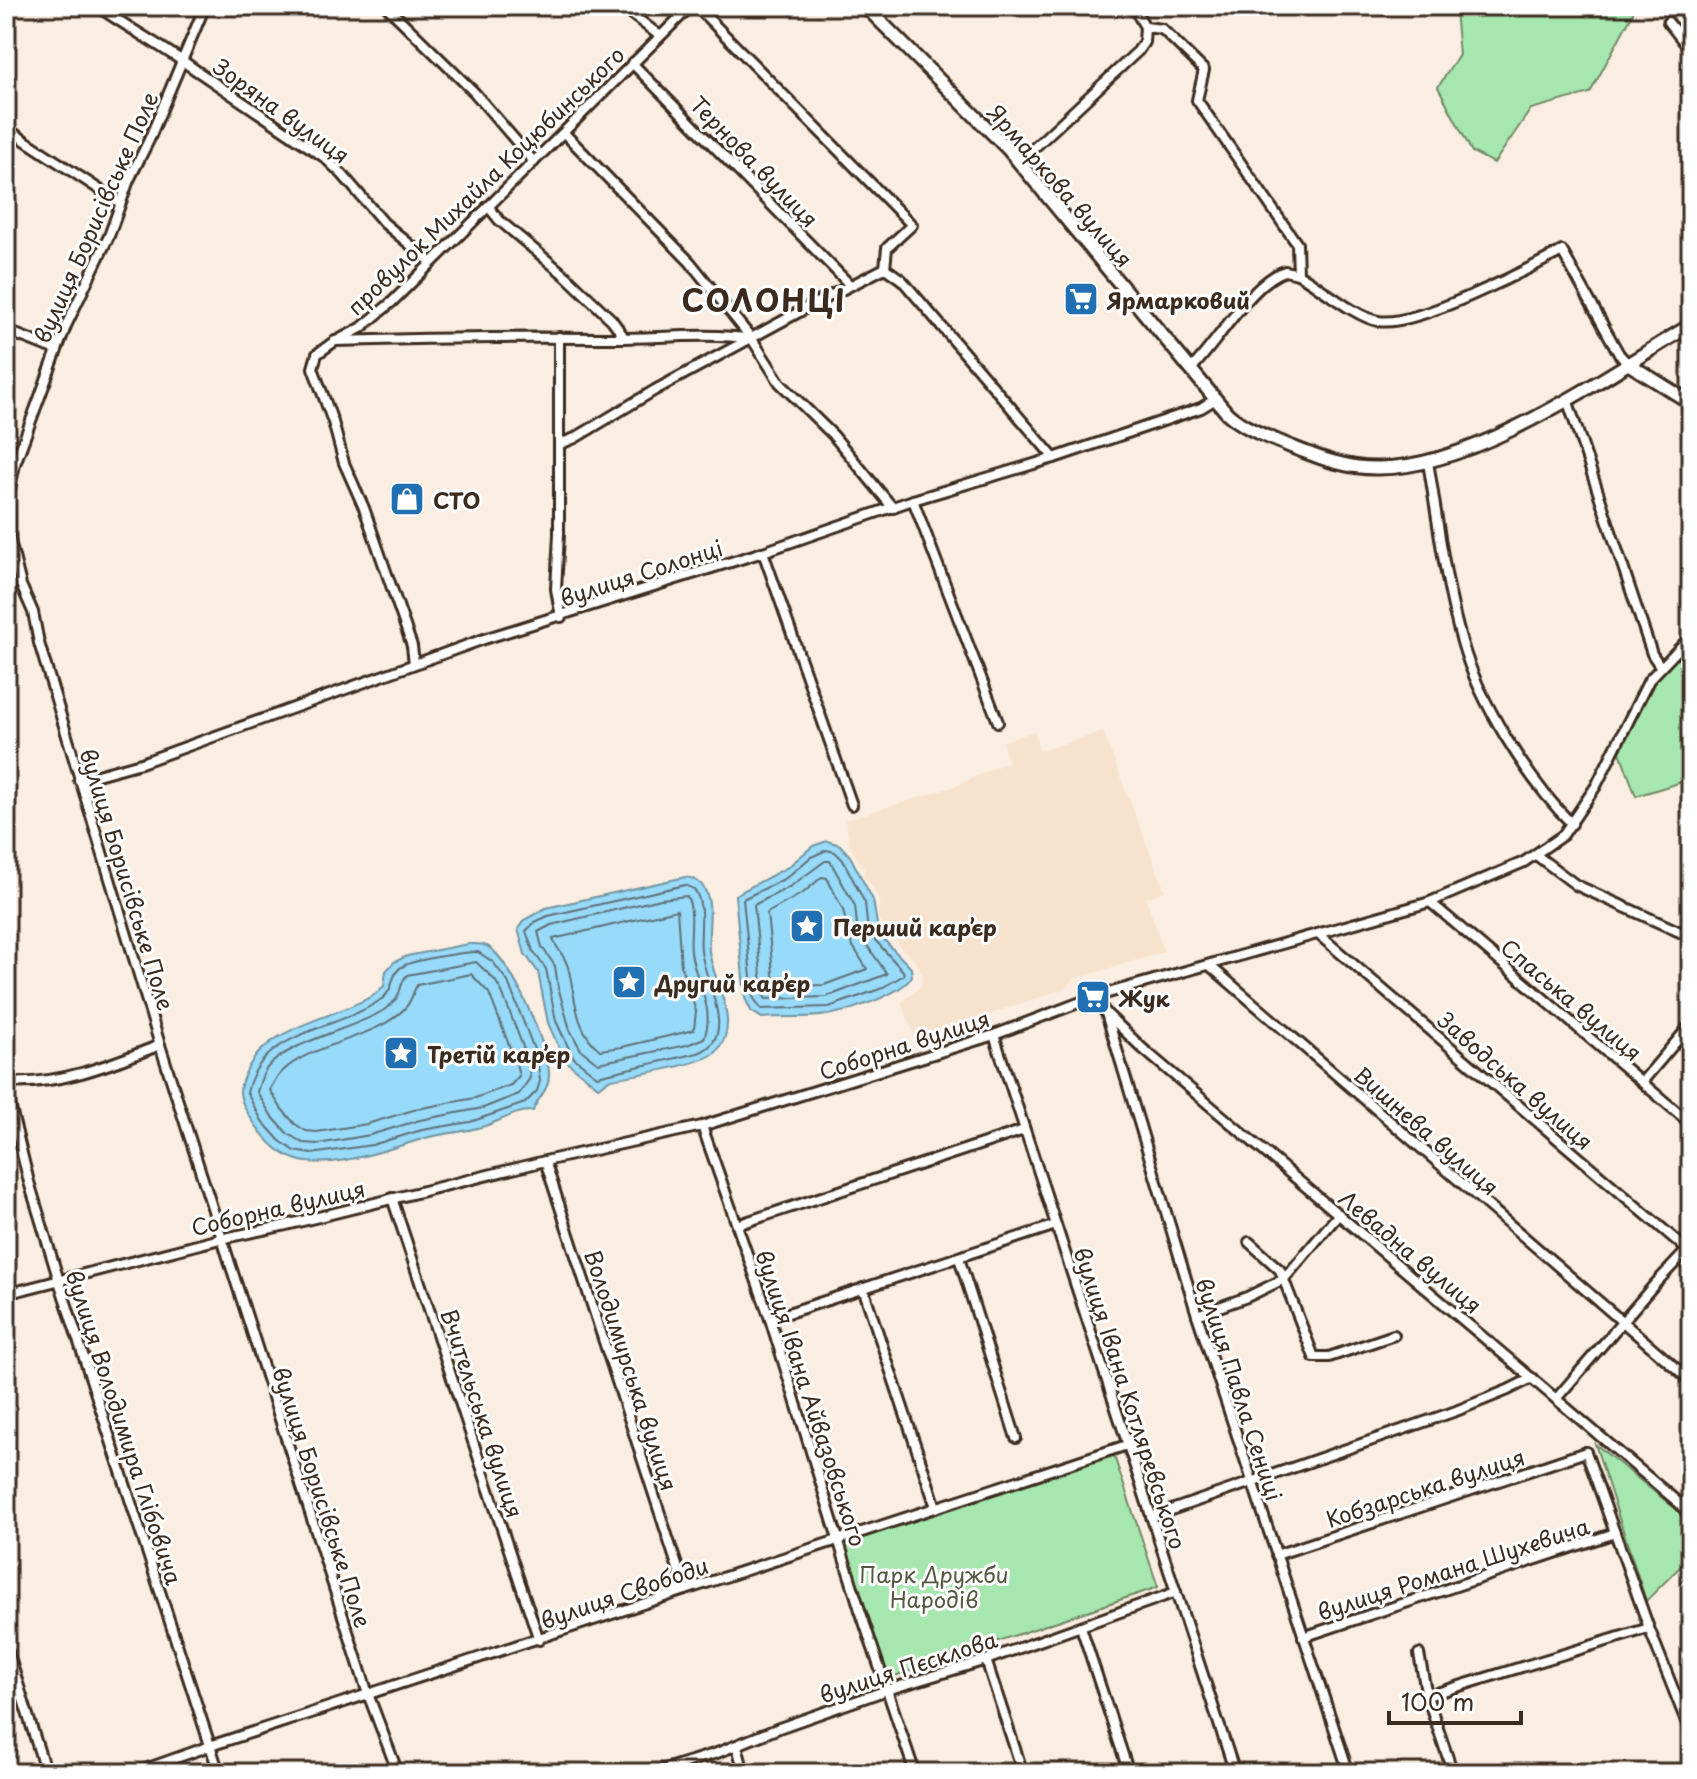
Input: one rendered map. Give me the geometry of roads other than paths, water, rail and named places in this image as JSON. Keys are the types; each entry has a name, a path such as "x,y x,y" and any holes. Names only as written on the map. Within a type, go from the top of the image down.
{"main road":[{"name":"Ярмаркова вулиця","path":"865,6 1019,162 1214,400 1244,426 1338,464 1380,468 1428,462 1488,440 1567,399 1691,325"},
{"path":"1627,363 1691,403"}],"street":[{"name":"Зоряна вулиця","path":"97,6 141,37 183,59 329,162 347,178 384,223 431,262"},
{"name":"вулиця Борисівське Поле","path":"205,6 120,203 109,236 56,350 15,464 8,498 7,525 16,570 33,612 79,780 220,1239 368,1694 398,1773"},
{"path":"386,6 474,92 534,162"},
{"path":"621,6 660,36"},
{"path":"693,6 912,225 887,248 885,268"},
{"name":"провулок Михайла Коцюбинського","path":"335,341 379,314 693,6"},
{"path":"1019,162 1138,51 1144,42 1145,27 1133,6"},
{"path":"1668,22 1691,51"},
{"path":"1145,27 1162,29 1204,70 1197,100 1297,244 1298,274"},
{"name":"Тернова вулиця","path":"632,63 850,285"},
{"path":"6,128 120,203"},
{"path":"564,133 690,262 752,339 780,383 833,435 893,508"},
{"path":"488,206 499,220 612,320 624,337"},
{"path":"1190,370 1236,315 1269,281 1285,271 1298,274 1368,318 1391,322 1503,283 1562,251 1619,354 1627,363"},
{"path":"560,444 885,268"},
{"path":"885,268 902,280 1054,458"},
{"path":"6,327 13,333 56,350"},
{"path":"414,664 412,646 364,508 344,463 315,373 313,363 317,354 335,341 435,337 707,336 752,339"},
{"path":"559,337 556,596 561,617"},
{"path":"1567,399 1652,654 1660,666"},
{"name":"вулиця Солонці","path":"79,780 141,763 484,639 763,552 913,500 1054,458 1201,408 1214,400"},
{"path":"1428,462 1450,587 1467,657 1511,746 1572,824"},
{"path":"913,500 998,722"},
{"path":"763,552 852,805"},
{"name":"Соборна вулиця","path":"6,1294 220,1239 702,1126 994,1035 1094,997 1430,902 1508,870 1557,840 1572,824 1596,786 1644,689 1660,666 1691,636"},
{"path":"1536,855 1576,885 1691,937"},
{"name":"Спаська вулиця","path":"1430,902 1691,1124"},
{"name":"Заводська вулиця","path":"1318,934 1690,1249"},
{"name":"Вишнева вулиця","path":"1209,965 1691,1381"},
{"path":"1094,997 1106,1013"},
{"name":"Левадна вулиця","path":"1106,1013 1142,1048 1680,1504 1691,1518"},
{"name":"вулиця Павла Сениці","path":"1106,1013 1197,1315 1349,1773"},
{"path":"1642,1082 1691,1024"},
{"name":"вулиця Івана Котляревського","path":"994,1035 1235,1773"},
{"path":"6,1082 29,1084 89,1070 160,1045"},
{"name":"вулиця Володимира Глібовича","path":"6,1089 29,1182 59,1281 219,1773"},
{"name":"вулиця Івана Айвазовського","path":"702,1126 770,1319 915,1773"},
{"path":"737,1225 1024,1130"},
{"name":"Володимирська вулиця","path":"545,1161 685,1590"},
{"name":"Вчительська вулиця","path":"392,1198 539,1640"},
{"path":"1197,1315 1247,1297 1284,1279 1339,1214"},
{"path":"770,1319 1056,1225"},
{"path":"1249,1242 1276,1265 1284,1279 1314,1357 1329,1357 1394,1335"},
{"path":"1556,1399 1690,1249"},
{"path":"959,1258 1016,1438"},
{"path":"863,1288 936,1507"},
{"path":"1151,1517 1456,1411 1532,1378"},
{"path":"1597,1434 1586,1452 1691,1734"},
{"name":"вулиця Свободи","path":"134,1773 1127,1445"},
{"name":"Кобзарська вулиця","path":"1276,1555 1586,1452"},
{"name":"вулиця Романа Шухевича","path":"1303,1637 1615,1533"},
{"name":"вулиця Пєсклова","path":"652,1773 1176,1592"},
{"path":"1081,1627 1129,1773"},
{"path":"1427,1696 1649,1628"},
{"path":"6,1645 46,1773"},
{"path":"1419,1654 1427,1696 1453,1773"},
{"path":"986,1660 1023,1773"},
{"path":"737,1746 744,1773"}],"water":[{"name":"Перший кар’єр","path":"827,841 840,845 850,856 873,900 878,930 911,968 912,976 896,990 842,1012 813,1017 762,1018 751,1011 745,998 735,895 788,867 813,846"},
{"name":"Другий кар’єр","path":"685,877 699,882 708,897 709,951 727,1015 724,1040 710,1056 667,1069 611,1079 598,1087 562,1055 548,1023 538,972 525,954 518,929 524,920 546,908"},
{"name":"Третій кар’єр","path":"468,944 485,945 497,954 517,985 535,1024 549,1073 547,1084 533,1111 474,1129 429,1137 360,1157 326,1162 297,1160 267,1140 246,1110 240,1093 244,1076 267,1045 301,1026 374,995 384,986 386,971 394,962 407,956"}],"place":[{"name":"Ярмарковий","path":"1081,299"},
{"name":"СТО","path":"407,499"},
{"name":"Перший кар’єр","path":"807,926"},
{"name":"Другий кар’єр","path":"629,982"},
{"name":"Жук","path":"1093,997"},
{"name":"Третій кар’єр","path":"401,1053"}],"district":[{"name":"СОЛОНЦІ","path":"764,299"}],"park label":[{"name":"Парк Дружби Народів","path":"934,1586"}]}
